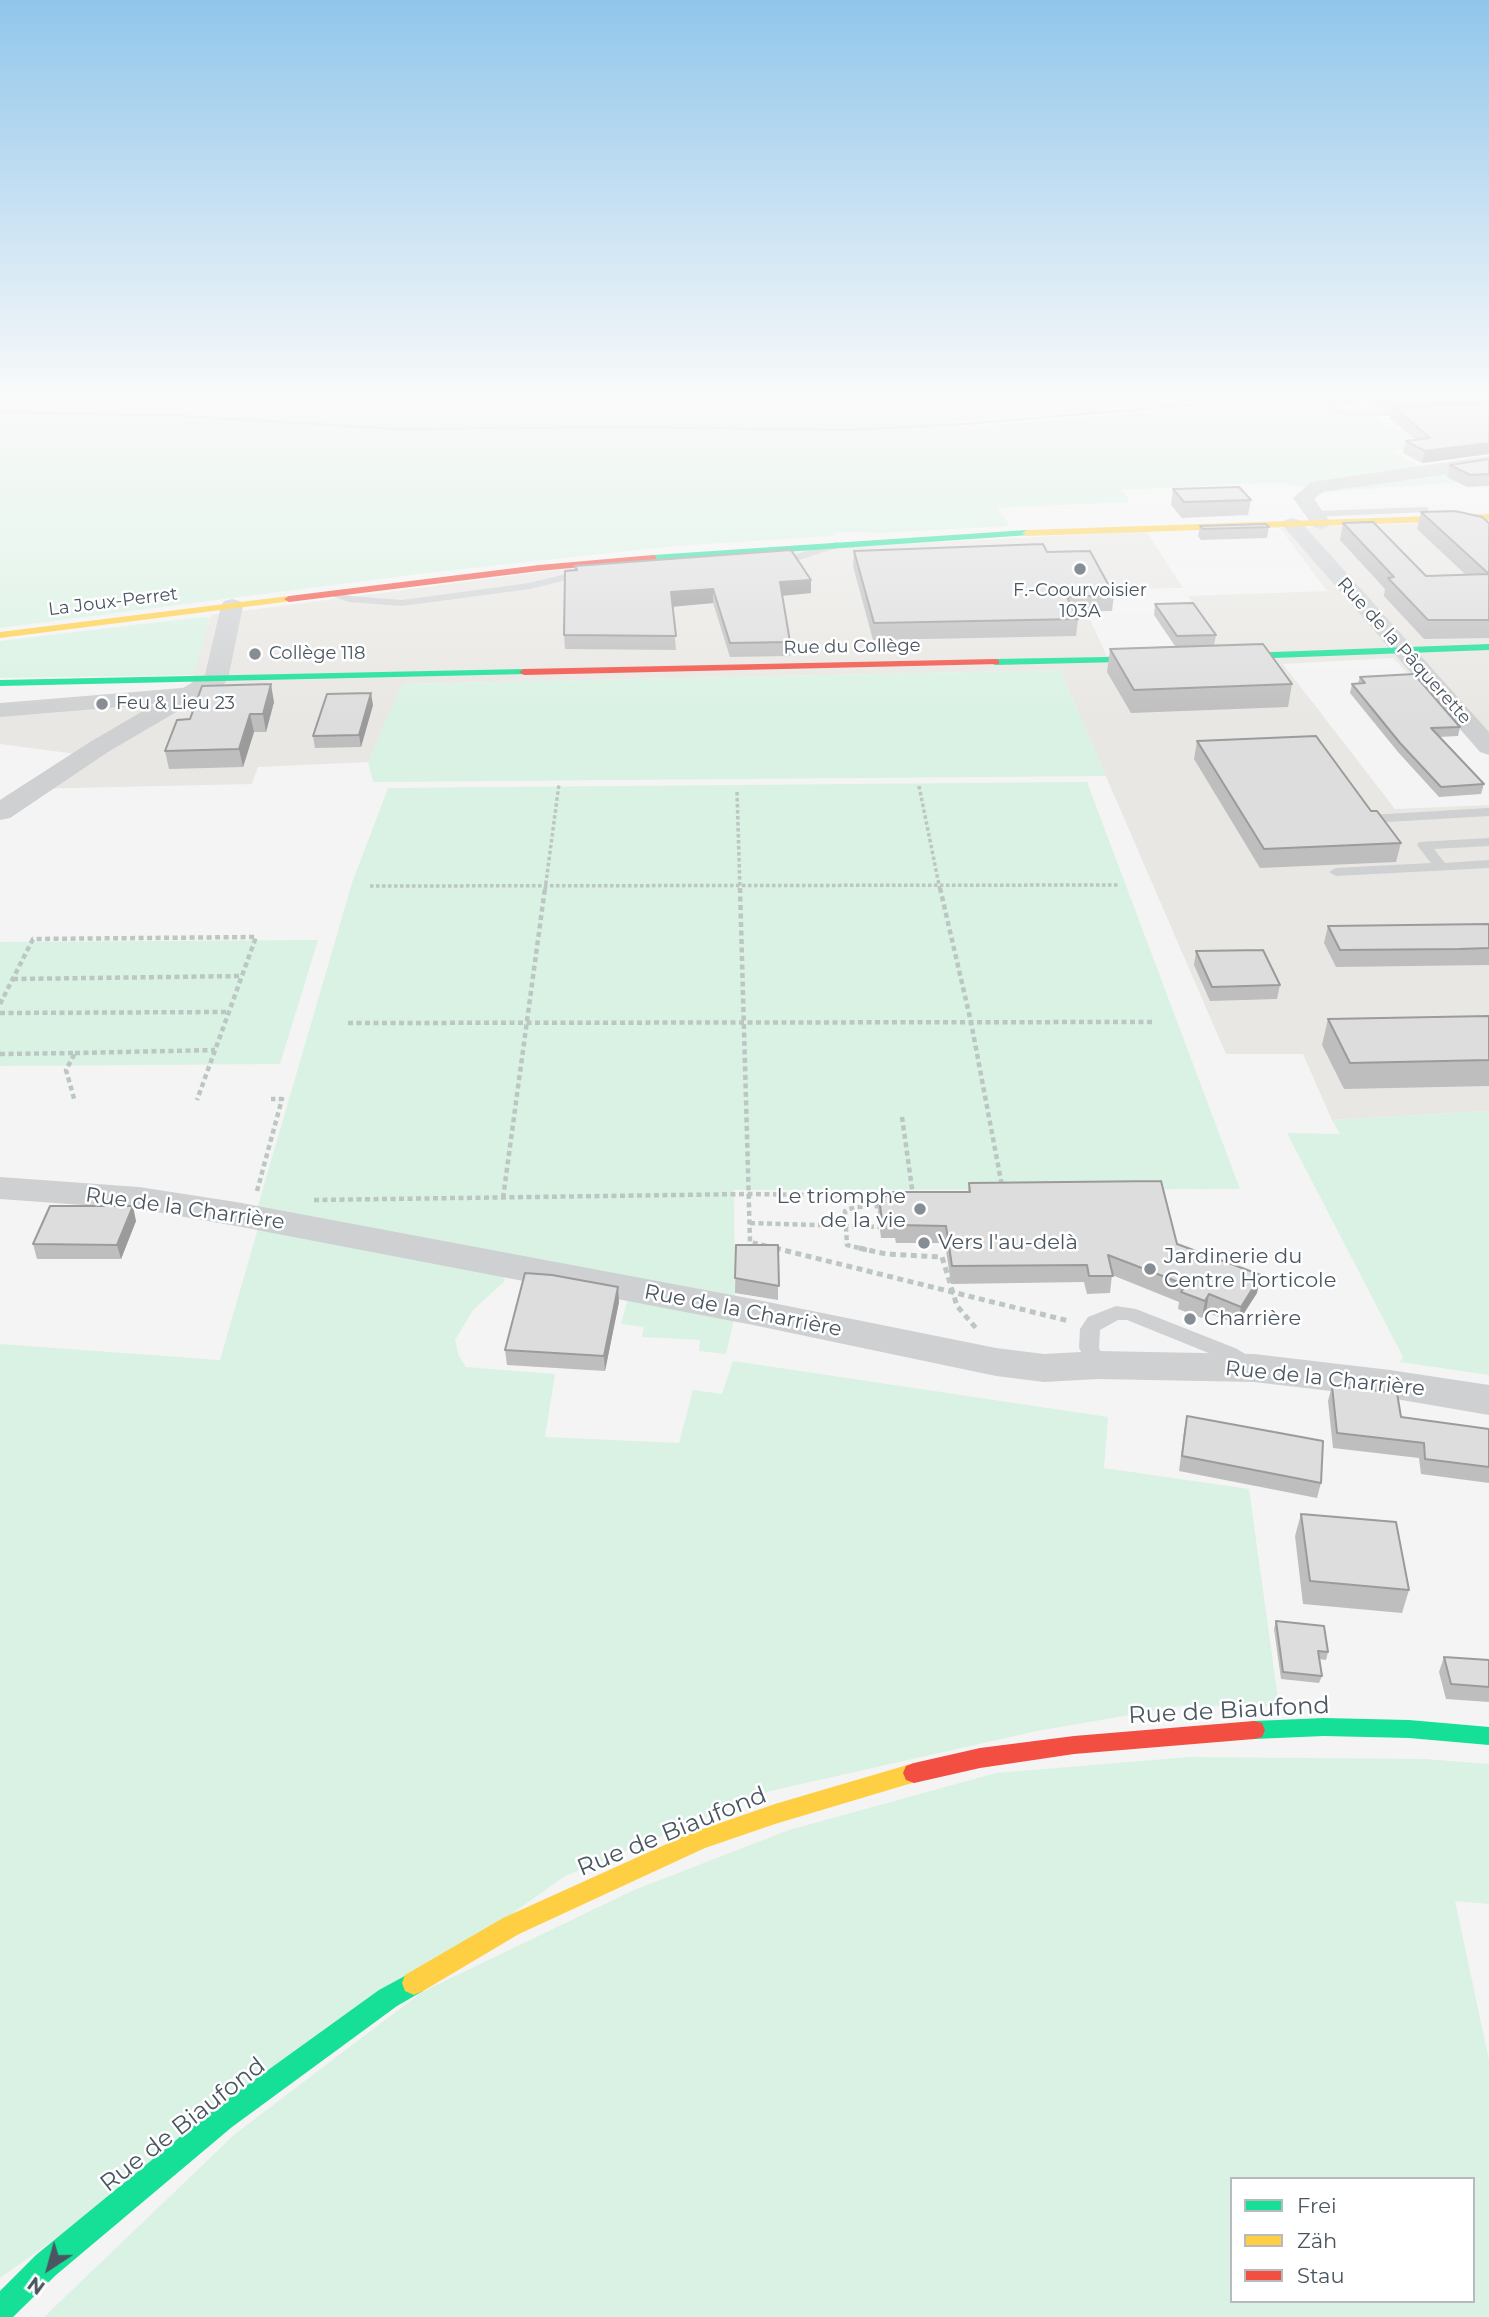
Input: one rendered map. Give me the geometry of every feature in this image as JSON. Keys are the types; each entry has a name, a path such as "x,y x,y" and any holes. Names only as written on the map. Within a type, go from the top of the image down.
{"main road":[{"name":"La Joux-Perret","path":"0,635 331,594 846,542 982,534 1292,524 1317,519 1447,520 1485,524"},
{"path":"1207,657 1489,647"},
{"name":"Rue du Collège","path":"216,678 1179,658"},
{"path":"0,683 216,678"},
{"name":"Rue de Biaufond","path":"0,2310 46,2264 223,2118 388,1998 510,1926 699,1840 891,1778 980,1758 1061,1747 1204,1732 1324,1727 1409,1729 1489,1736"}],"street":[{"path":"1307,504 1317,519"},
{"name":"Rue de la Pâquerette","path":"1292,524 1489,747"},
{"path":"0,812 99,747 216,678 232,607"},
{"path":"0,709 188,694"},
{"name":"Rue de la Charrière","path":"0,1188 139,1198 236,1214 726,1307 996,1362 1044,1368 1098,1365 1254,1368 1390,1384 1489,1400"}],"lane":[{"path":"1317,519 1425,510"},
{"path":"1370,819 1489,812"},
{"path":"1441,867 1424,845 1489,842"},
{"path":"1336,872 1489,864"},
{"path":"1098,1365 1089,1348 1090,1329 1095,1322 1116,1313 1129,1314 1228,1353 1254,1368"}],"path":[{"path":"503,1198 559,784"},
{"path":"919,786 971,1022 1004,1193"},
{"path":"737,792 750,1242 1070,1321"},
{"path":"370,886 1120,886"},
{"path":"0,1004 33,939 256,937 197,1100"},
{"path":"13,979 242,976"},
{"path":"0,1013 229,1012"},
{"path":"348,1023 1152,1022"},
{"path":"0,1054 215,1050"},
{"path":"75,1053 66,1070 75,1102"},
{"path":"255,1199 282,1099 271,1099"},
{"path":"902,1117 913,1196"},
{"path":"303,1200 749,1194 885,1196"},
{"path":"899,1196 918,1196 918,1203"},
{"path":"890,1206 849,1208 845,1211 847,1245 886,1254 942,1256 957,1306 976,1328"},
{"path":"750,1223 879,1227"}],"shaded area":[{"path":"1489,521 1489,746 1477,746 1393,658 1283,664 1395,809 1489,805 1489,1111 1332,1120 1303,1054 1226,1054 1060,670 403,684 368,762 258,767 252,784 25,789 76,754 0,744 0,704 190,687 211,615 571,568 812,549 1146,531 1183,588 1076,590 1107,656 1218,651 1188,596 1327,591 1280,528"}],"green space":[{"path":"0,504 1083,504 997,508 1010,526 881,533 837,532 833,536 675,546 427,573 0,628"},
{"path":"210,618 194,675 0,678 0,641"},
{"path":"1060,670 1106,776 373,782 368,762 402,684"},
{"path":"1087,782 1240,1189 734,1190 735,1300 257,1209 352,883 388,788"},
{"path":"318,940 280,1064 0,1066 0,942"},
{"path":"1489,1111 1489,1375 1400,1362 1403,1357 1287,1133 1340,1134 1332,1120"},
{"path":"259,1225 500,1270 505,1281 473,1310 455,1340 459,1356 466,1367 555,1374 545,1437 679,1443 693,1390 722,1394 733,1361 1108,1417 1104,1468 1249,1489 1279,1706 1181,1706 1037,1731 770,1791 565,1876 0,2278 0,1344 220,1360"},
{"path":"629,1294 735,1315 726,1354 699,1351 700,1340 642,1337 644,1327 621,1324"},
{"path":"1189,1757 1424,1759 1489,1764 1489,1904 1455,1901 1489,2060 1489,2317 44,2317 235,2134 422,1992 634,1890 789,1830 996,1773"}],"building":[{"path":"1455,511 1482,517 1489,523 1489,574 1421,512"},
{"path":"1373,522 1426,576 1489,574 1489,620 1428,620 1388,578 1394,577 1343,523"},
{"path":"1266,524 1269,527 1203,529 1200,526"},
{"path":"1043,544 1047,552 1090,551 1114,595 1067,597 1078,619 874,623 854,551"},
{"path":"791,550 811,580 780,582 790,642 730,643 713,589 671,592 676,636 564,635 565,571 577,570 575,566"},
{"path":"1193,603 1216,635 1177,636 1155,604"},
{"path":"1263,644 1292,684 1134,690 1110,649"},
{"path":"1414,674 1460,727 1431,728 1484,784 1441,787 1400,743 1352,684 1365,683 1360,677"},
{"path":"271,684 263,714 250,714 239,749 165,751 177,720 190,719 202,686"},
{"path":"371,693 359,735 313,736 327,694"},
{"path":"1316,736 1371,811 1377,811 1401,843 1264,849 1197,741"},
{"path":"1489,924 1489,948 1459,949 1340,950 1328,926"},
{"path":"1263,950 1280,985 1212,987 1196,951"},
{"path":"1489,1016 1489,1060 1350,1063 1328,1019"},
{"path":"1161,1181 1177,1244 1261,1275 1241,1307 1209,1294 1205,1301 1181,1292 1186,1285 1108,1255 1113,1276 1089,1276 1087,1265 952,1266 946,1226 897,1225 896,1221 882,1221 879,1196 893,1196 893,1192 970,1192 969,1183"},
{"path":"50,1206 133,1206 117,1245 33,1244"},
{"path":"736,1245 778,1245 779,1286 735,1278"},
{"path":"525,1273 618,1287 604,1356 505,1350"},
{"path":"1332,1386 1397,1393 1401,1417 1489,1429 1489,1467 1425,1459 1424,1443 1337,1433"},
{"path":"1187,1416 1323,1441 1321,1483 1182,1456"},
{"path":"1301,1514 1396,1522 1409,1590 1310,1581"},
{"path":"1276,1621 1324,1626 1328,1652 1318,1651 1322,1676 1283,1672"},
{"path":"1444,1657 1489,1660 1489,1687 1451,1684"}],"traffic: fast":[{"path":"653,558 1027,533"},
{"path":"1220,657 1489,647"},
{"path":"995,662 1160,659"},
{"path":"0,683 524,672"},
{"path":"1254,1730 1324,1727 1409,1729 1489,1736"},
{"path":"0,2310 46,2265 223,2118 388,1998 414,1983"}],"traffic: slow":[{"path":"1027,533 1489,517"},
{"path":"0,635 289,599"},
{"path":"414,1983 511,1926 699,1840 775,1814 914,1773"}],"traffic: jam":[{"path":"289,599 539,568 653,558"},
{"path":"524,672 995,662"},
{"path":"914,1773 980,1758 1074,1745 1254,1730"}],"place":[{"name":"F.-Coourvoisier 103A","path":"1080,569"},
{"name":"Collège 118","path":"255,654"},
{"name":"Feu & Lieu 23","path":"102,704"},
{"name":"Le triomphe de la vie","path":"920,1209"},
{"name":"Vers l'au-delà","path":"924,1243"},
{"name":"Jardinerie du Centre Horticole","path":"1150,1269"},
{"name":"Charrière","path":"1190,1319"}]}
